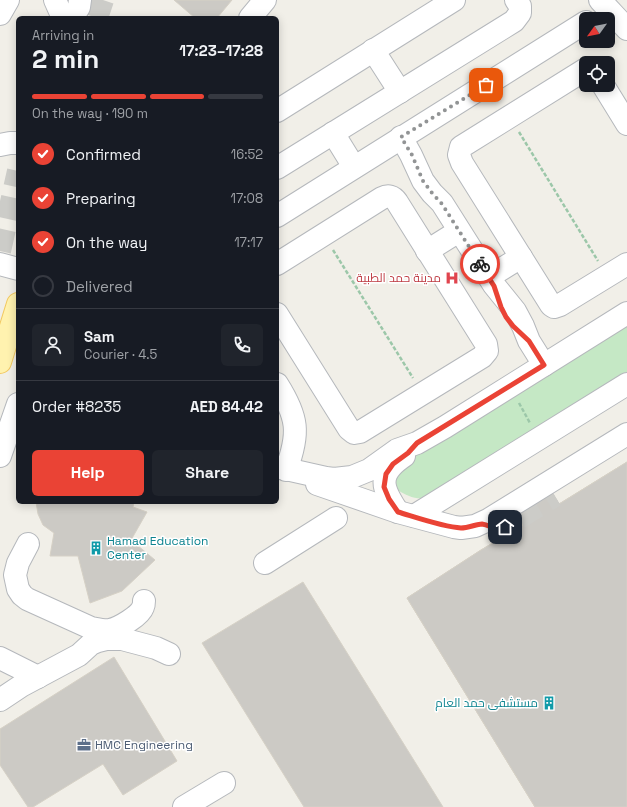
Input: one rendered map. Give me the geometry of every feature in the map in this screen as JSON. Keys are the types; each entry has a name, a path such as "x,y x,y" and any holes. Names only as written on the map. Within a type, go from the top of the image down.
{"main road":[{"path":"0,362 16,310"}],"street":[{"path":"0,14 8,0"},
{"path":"55,0 76,9"},
{"path":"252,16 265,0"},
{"path":"279,110 454,0"},
{"path":"279,167 516,19 520,13 520,9 516,0"},
{"path":"599,9 627,29"},
{"path":"279,215 351,169 406,146 437,116 579,26"},
{"path":"373,50 400,92"},
{"path":"579,73 462,147 459,155 462,163 548,302 554,306 560,305 627,264"},
{"path":"607,92 627,124"},
{"path":"329,135 351,169"},
{"path":"0,145 16,143"},
{"path":"406,146 431,176 438,189 442,204 489,277 515,311 529,341 544,365"},
{"path":"279,263 382,198 389,196 397,202 487,348 487,351 482,357 360,432 354,433 351,432 279,317"},
{"path":"427,251 459,231"},
{"path":"489,277 518,253"},
{"path":"0,264 16,268"},
{"path":"281,468 334,479 352,477 368,470 397,450 417,443 627,313"},
{"path":"406,514 627,384"},
{"path":"279,389 292,412 295,433 292,453 281,468"},
{"path":"0,456 16,414"},
{"path":"281,468 302,479 406,514 454,527 468,528 481,524 627,434"},
{"path":"406,514 386,493 384,480 393,464 408,453 417,443"},
{"path":"555,496 561,490 561,475"},
{"path":"265,563 336,518"},
{"path":"481,524 500,529 519,518"},
{"path":"28,544 18,563 15,575 18,589 26,599 91,628 100,630 110,630 130,621 143,608 144,601"},
{"path":"0,700 21,686 80,655 105,652 130,642 156,648 169,654"},
{"path":"0,658 38,677"},
{"path":"184,807 224,783"}],"path":[{"path":"509,116 607,276"},
{"path":"323,235 423,393"}],"green space":[{"path":"627,321 627,372 426,498 414,498 397,490 394,471 396,464"}],"building":[{"path":"174,0 232,0 219,16 193,16"},
{"name":"مستشفى حمد العام","path":"627,462 627,807 535,807 407,598 481,550 523,525 512,508 548,486 559,504"},
{"name":"مستشفى حمد العام","path":"627,462 627,807 535,807 407,598 481,550 523,525 512,508 548,486 559,504"},
{"name":"Hamad Education Center","path":"36,504 134,504 133,507 147,512 131,540 155,560 122,591 90,603 78,556 50,556 54,533 43,525 38,514"},
{"path":"303,582 443,807 304,807 202,643"},
{"name":"HMC Engineering","path":"114,657 177,761 123,795 103,764 33,807 28,807 0,765 0,729"}],"tunnel":[{"path":"98,16 103,0"},
{"path":"0,251 16,180"},
{"path":"519,518 555,496"}],"way so far":[{"path":"480,264 442,204 423,181 416,168 412,155 401,137 486,85"}],"place":[{"name":"مدينة حمد الطبية","path":"452,278"},
{"name":"Hamad Education Center","path":"96,548"},
{"name":"مستشفى حمد العام","path":"549,703"},
{"name":"HMC Engineering","path":"84,745"}],"route":[{"path":"480,264 494,286 506,317 529,341 544,365 417,443 408,453 397,460 389,469 384,480 384,487 389,499 398,512 461,528 468,528 481,524 500,529 505,527"}]}
